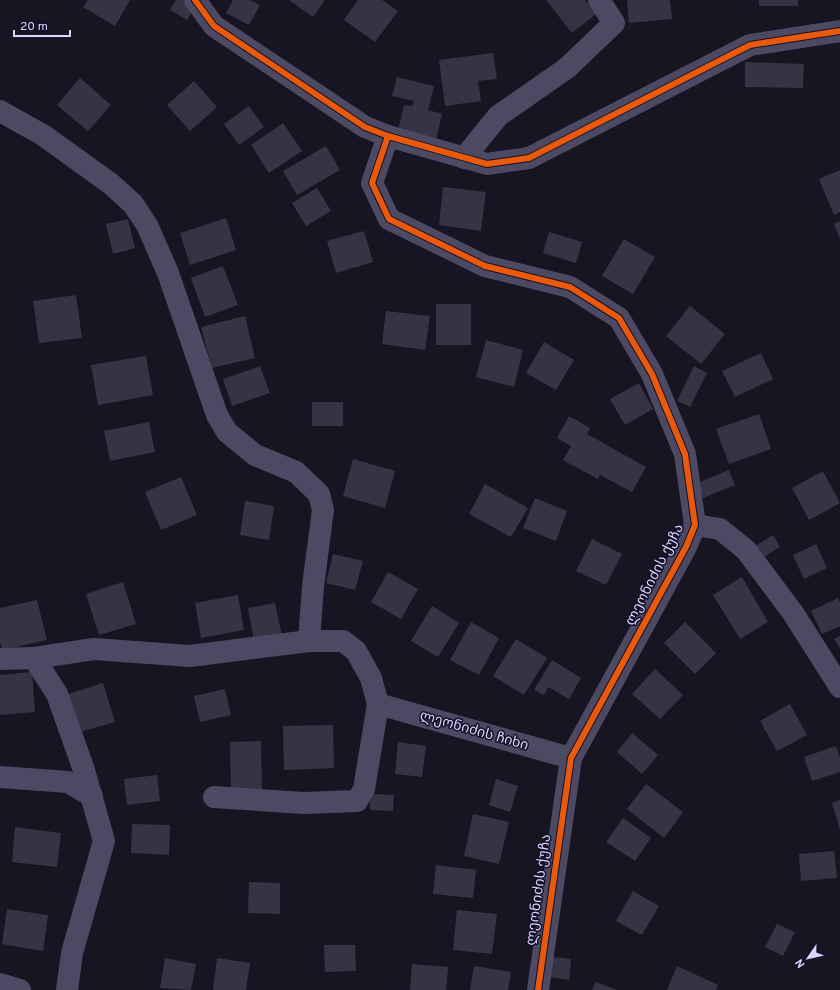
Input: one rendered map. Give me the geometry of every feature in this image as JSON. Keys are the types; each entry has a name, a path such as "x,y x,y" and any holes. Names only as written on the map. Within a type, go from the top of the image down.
{"street":[{"path":"195,0 214,26 365,127 388,136 487,164 529,158 750,46 840,31"},
{"path":"464,158 498,116 566,68 614,23 599,0"},
{"path":"0,111 43,135 111,184 133,204 147,225 168,273 217,415 227,432 255,455 296,472 319,494 323,510 313,586 309,641"},
{"name":"ლეონიძის ქუჩა","path":"388,136 372,183 389,219 484,266 570,287 619,318 652,374 685,454 694,525 686,547 571,758 538,990"},
{"name":"ლეონიძის ქუჩა","path":"694,525 720,529 746,550 793,613 840,687"},
{"path":"0,659 34,658 94,649 190,656 309,641 342,641 356,651 371,678 378,704 364,789 357,801 304,803 214,797"},
{"path":"34,658 57,694 92,796 104,841 72,953 67,990"},
{"name":"ლეონიძის ჩიხი","path":"378,704 571,758"},
{"path":"0,777 68,782 92,796"},
{"path":"0,984 20,990"}],"building":[{"path":"88,0 130,0 115,26 83,7"},
{"path":"176,0 183,0 195,7 187,20 170,10"},
{"path":"233,0 250,0 260,5 249,25 226,13"},
{"path":"289,0 325,0 313,17"},
{"path":"358,0 382,0 398,11 375,42 344,20"},
{"path":"546,0 585,0 596,14 572,33"},
{"path":"627,0 670,0 672,19 629,23"},
{"path":"759,0 798,0 798,6 759,6"},
{"path":"493,53 497,79 478,81 481,101 445,106 439,60"},
{"path":"745,62 804,64 803,88 745,87"},
{"path":"397,77 434,86 428,110 442,114 436,141 398,131 404,105 412,106 414,101 392,96"},
{"path":"80,78 111,105 88,131 57,105"},
{"path":"194,81 217,107 190,131 167,105"},
{"path":"249,106 264,127 239,145 224,124"},
{"path":"283,123 302,151 269,173 251,145"},
{"path":"326,146 340,170 297,195 283,171"},
{"path":"840,170 840,212 834,215 819,179"},
{"path":"443,187 486,192 481,231 439,225"},
{"path":"317,188 331,211 306,226 292,203"},
{"path":"226,218 236,250 190,265 180,233"},
{"path":"128,219 135,248 113,254 106,224"},
{"path":"840,221 840,239 834,224"},
{"path":"364,231 373,262 336,273 327,241"},
{"path":"549,232 582,242 576,263 543,253"},
{"path":"624,239 655,257 633,294 602,276"},
{"path":"223,266 238,305 205,317 191,278"},
{"path":"76,295 82,338 39,343 33,301"},
{"path":"436,304 471,304 471,345 436,345"},
{"path":"690,306 725,334 701,364 666,336"},
{"path":"386,311 430,316 425,350 382,344"},
{"path":"245,316 255,358 212,368 201,327"},
{"path":"486,340 523,350 514,387 476,377"},
{"path":"544,342 574,360 556,390 526,373"},
{"path":"761,353 773,379 735,397 722,371"},
{"path":"146,356 153,395 98,405 91,365"},
{"path":"260,366 270,393 232,406 223,379"},
{"path":"694,366 707,373 690,407 677,401"},
{"path":"639,383 653,409 625,425 610,399"},
{"path":"312,402 343,402 343,426 312,426"},
{"path":"759,414 771,449 729,464 716,429"},
{"path":"569,416 590,428 587,434 646,467 632,492 600,475 598,479 563,460 571,446 557,438"},
{"path":"149,422 155,452 110,461 104,431"},
{"path":"353,459 395,471 385,508 343,496"},
{"path":"729,470 735,485 703,498 697,483"},
{"path":"823,471 840,503 809,520 792,488"},
{"path":"181,477 197,515 161,530 145,492"},
{"path":"485,484 528,508 511,537 469,514"},
{"path":"535,498 567,511 556,541 523,528"},
{"path":"245,501 274,506 269,540 240,535"},
{"path":"773,535 780,547 762,558 755,546"},
{"path":"592,539 622,554 606,585 576,571"},
{"path":"816,544 827,568 804,579 793,555"},
{"path":"333,554 363,561 355,590 326,583"},
{"path":"388,572 418,589 401,619 371,602"},
{"path":"742,577 768,622 740,639 713,595"},
{"path":"123,582 136,624 99,635 86,594"},
{"path":"238,595 244,630 201,638 195,603"},
{"path":"838,598 840,603 840,626 822,634 811,611"},
{"path":"37,600 47,640 2,650 0,642 0,608"},
{"path":"275,603 282,636 254,641 248,608"},
{"path":"432,606 459,623 438,657 411,641"},
{"path":"471,622 499,638 479,675 450,660"},
{"path":"685,622 716,653 695,674 664,643"},
{"path":"840,636 840,648 834,639"},
{"path":"516,639 547,658 524,695 493,676"},
{"path":"552,660 581,678 569,699 548,687 544,695 534,690"},
{"path":"655,669 683,695 660,719 632,694"},
{"path":"32,672 35,712 0,715 0,675"},
{"path":"103,683 115,722 80,732 68,694"},
{"path":"225,689 231,715 200,722 194,696"},
{"path":"790,704 807,735 777,751 760,721"},
{"path":"333,725 334,768 284,770 283,726"},
{"path":"632,733 658,755 642,774 617,752"},
{"path":"261,741 262,791 231,791 230,742"},
{"path":"398,742 426,746 422,777 395,774"},
{"path":"836,746 840,758 840,772 812,781 804,757"},
{"path":"157,775 160,801 127,805 124,779"},
{"path":"496,779 518,786 510,812 489,805"},
{"path":"646,784 683,812 664,838 627,809"},
{"path":"370,794 394,795 393,811 370,810"},
{"path":"840,800 840,830 832,803"},
{"path":"473,814 509,822 499,864 464,856"},
{"path":"623,818 651,838 635,861 606,842"},
{"path":"132,824 170,825 169,855 131,853"},
{"path":"15,827 61,833 57,867 12,862"},
{"path":"834,851 837,878 801,881 799,854"},
{"path":"436,865 476,870 473,898 433,894"},
{"path":"249,882 280,883 280,914 248,913"},
{"path":"633,891 659,906 642,935 616,921"},
{"path":"7,909 48,915 43,951 2,944"},
{"path":"457,910 497,914 492,954 453,950"},
{"path":"777,924 795,932 783,956 765,947"},
{"path":"324,945 355,945 356,971 325,972"},
{"path":"551,957 571,959 569,980 549,977"},
{"path":"165,958 196,964 191,990 160,988"},
{"path":"217,958 250,963 246,990 213,990"},
{"path":"412,964 448,967 446,990 410,990"},
{"path":"474,966 511,972 508,990 470,990"},
{"path":"677,966 718,985 716,990 667,990"},
{"path":"596,982 617,990 592,990"}],"cycle path":[{"path":"195,0 214,26 365,127 388,136 487,164 529,158 750,45 840,31"},
{"path":"388,136 372,183 389,219 485,266 570,287 619,318 652,374 685,454 695,525 686,547 571,758 538,990"}]}
